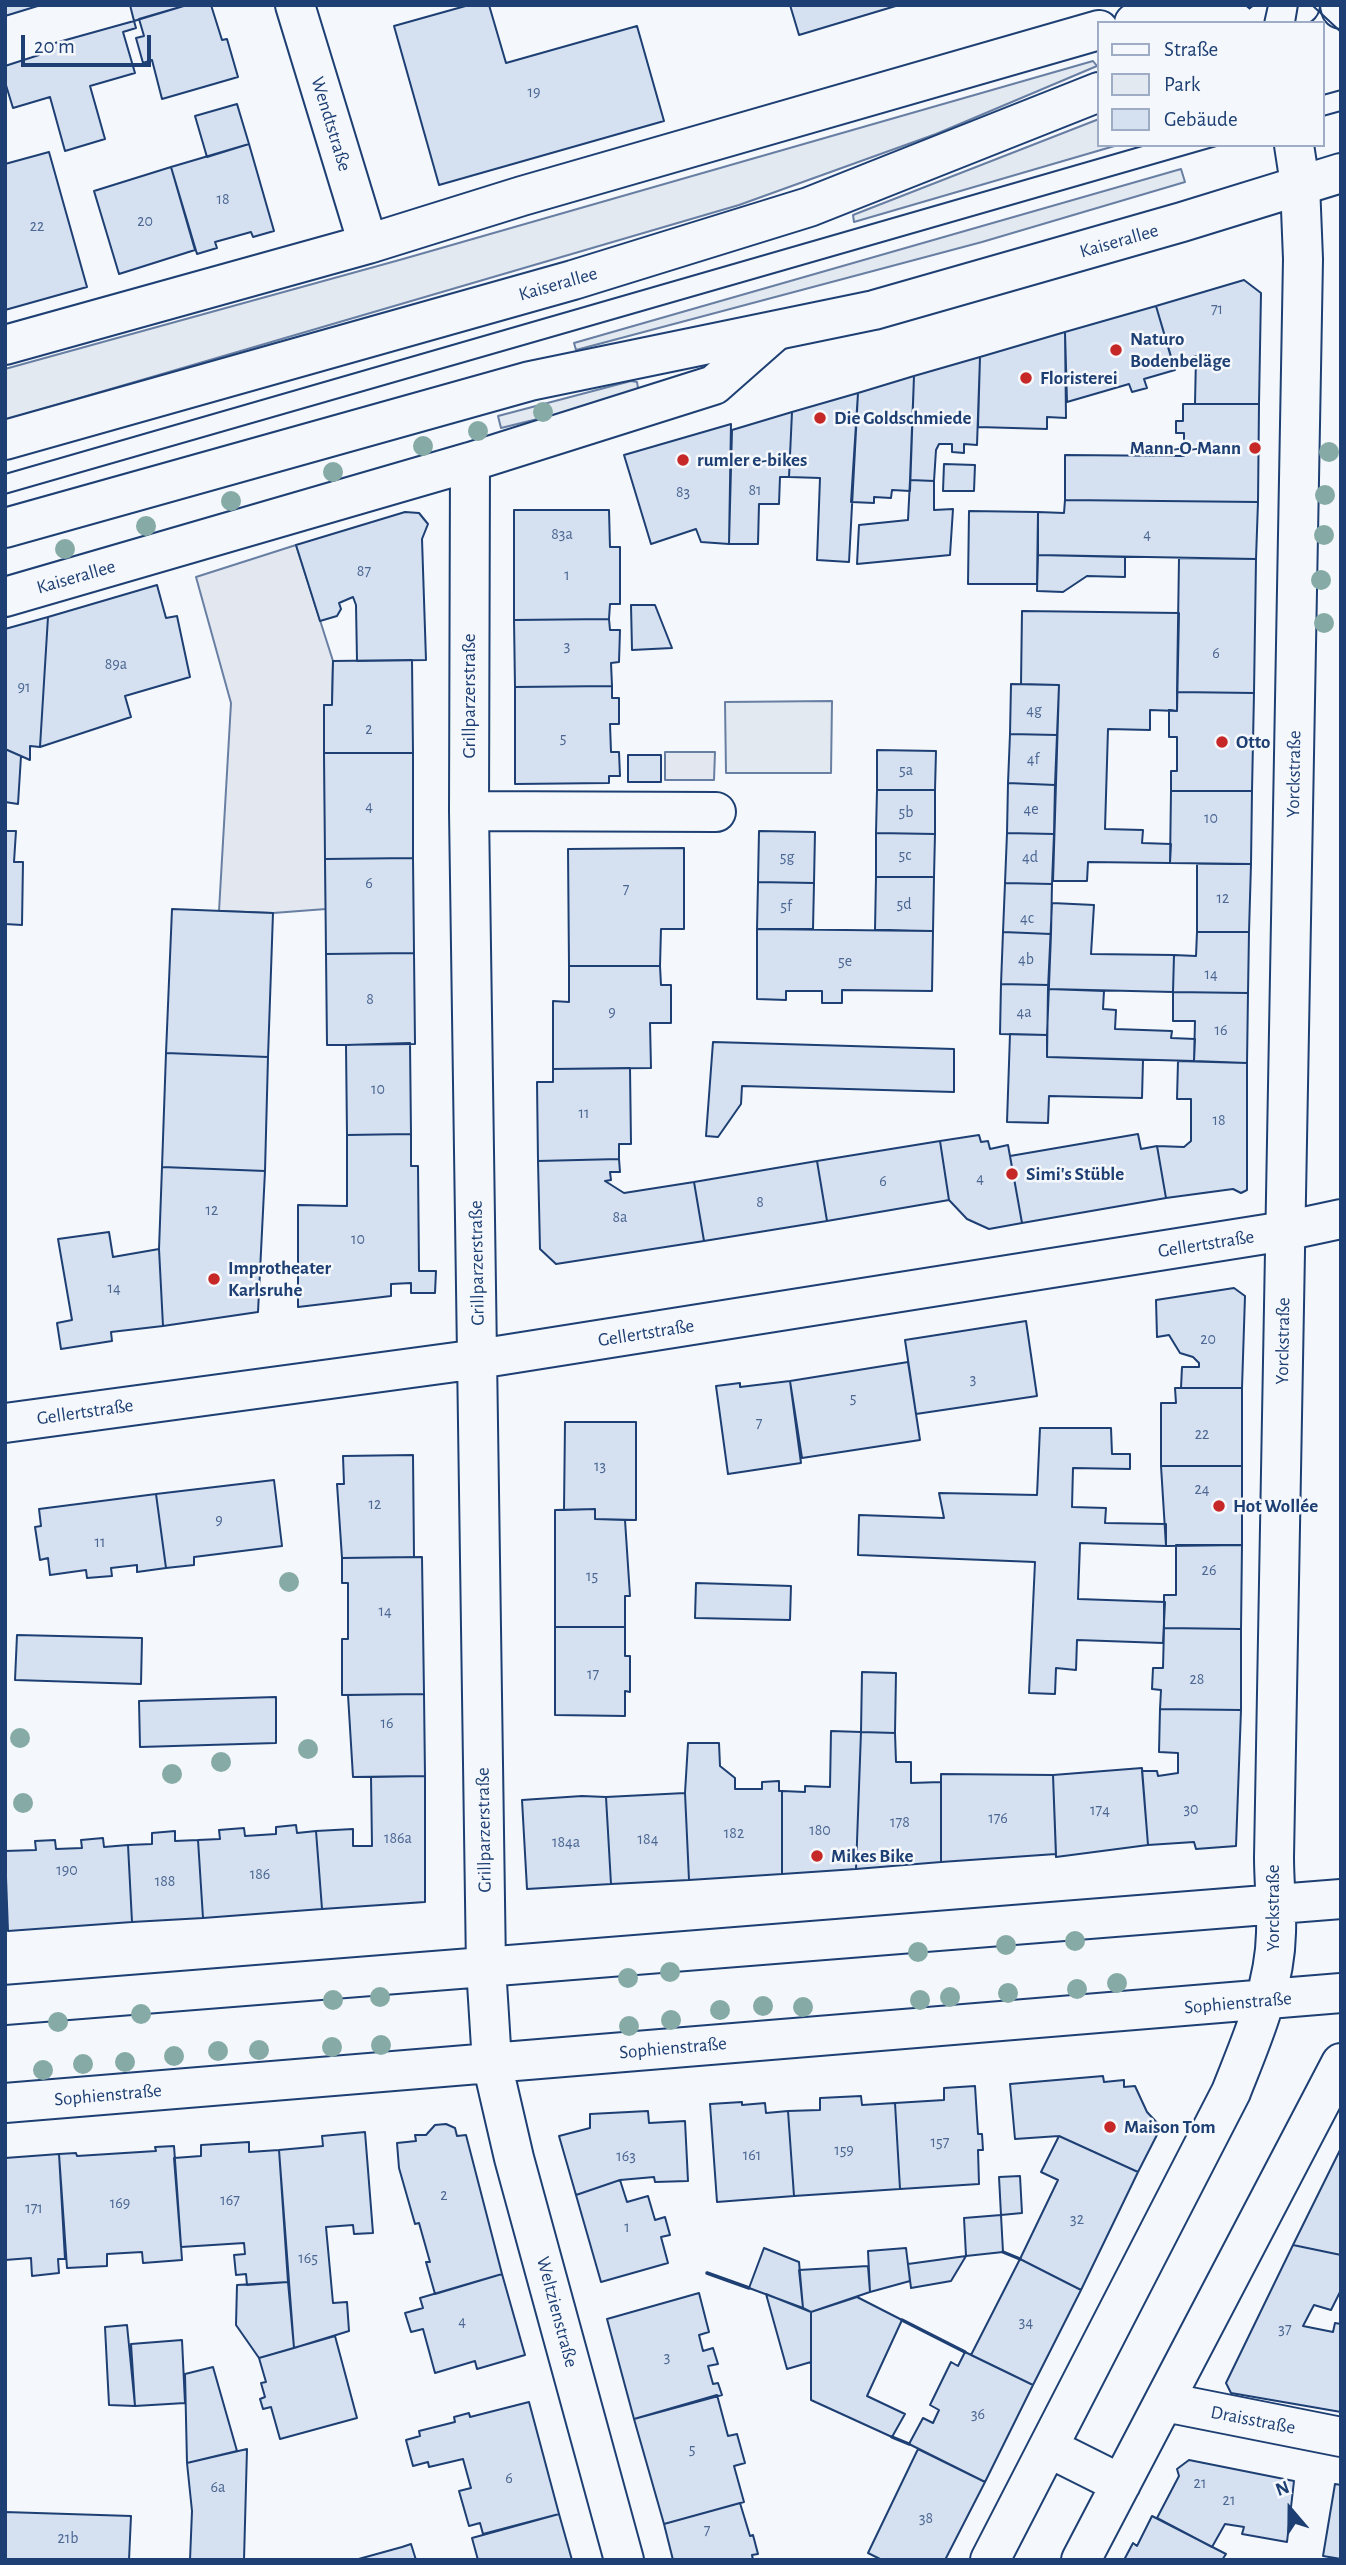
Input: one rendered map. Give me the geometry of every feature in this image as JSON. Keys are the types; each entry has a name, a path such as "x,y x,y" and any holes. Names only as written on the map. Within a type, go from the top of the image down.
{"street":[{"name":"Wendtstraße","path":"295,5 368,244"},
{"path":"1267,21 1300,5"},
{"path":"1158,21 1206,17 1226,21"},
{"path":"5,345 368,244 548,188 1098,30"},
{"name":"Kaiserallee","path":"5,440 573,280 809,207 1098,92"},
{"path":"1294,147 1300,184"},
{"name":"Kaiserallee","path":"5,528 530,381 773,333 965,285 1341,173"},
{"name":"Yorckstraße","path":"990,2560 1231,2092 1264,2001 1276,1934 1285,1231 1303,273 1300,184"},
{"name":"Kaiserallee","path":"5,597 470,462 714,385 773,333"},
{"name":"Grillparzerstraße","path":"470,462 469,811 486,1967 492,2063"},
{"path":"469,811 716,812"},
{"name":"Gellertstraße","path":"5,1423 478,1359 1285,1231 1341,1219"},
{"path":"5,2005 1341,1899"},
{"name":"Sophienstraße","path":"5,2103 1341,1993"},
{"name":"Weltzienstraße","path":"492,2063 514,2158 624,2560"},
{"path":"1081,2560 1341,2063"},
{"name":"Draisstraße","path":"1165,2402 1341,2437"},
{"path":"1049,2448 1121,2484"}],"green space":[{"path":"1093,61 1097,66 936,134 739,205 5,420 5,369 403,259"},
{"path":"1098,119 1098,147 1111,147 854,222 853,215"},
{"path":"1181,169 1185,182 982,242 576,350 574,343"},
{"path":"631,381 637,382 639,394 501,428 498,416"},
{"path":"832,701 831,773 726,773 725,702"}],"shaded area":[{"path":"296,545 333,661 332,705 324,705 326,909 273,913 219,911 231,703 196,577"},
{"path":"665,752 715,752 714,780 665,780"}],"building":[{"path":"5,5 41,5 5,16"},
{"path":"130,5 187,5 134,21"},
{"path":"187,5 211,5 222,40 227,39 238,77 162,99 152,60 143,63 136,38 144,36 139,19"},
{"path":"469,5 489,5 506,63 637,26 664,121 439,185 394,26"},
{"path":"790,5 899,5 799,35"},
{"path":"134,21 136,28 123,32 135,73 90,86 105,139 65,151 50,97 13,108 5,82 5,66 39,55 37,48"},
{"path":"237,104 249,144 207,157 195,116"},
{"path":"249,144 274,231 253,237 251,232 215,242 217,248 197,254 171,167"},
{"path":"49,152 87,287 5,310 5,164"},
{"path":"171,167 195,250 119,274 94,191"},
{"path":"1244,280 1261,293 1259,404 1195,404 1196,356 1173,364 1156,306"},
{"path":"1156,306 1175,370 1144,379 1147,388 1132,392 1129,384 1067,402 1065,332"},
{"path":"1065,332 1066,418 1047,417 1047,429 978,427 980,357"},
{"path":"980,357 977,445 964,444 964,453 952,452 952,444 939,444 936,450 934,481 910,480 914,376"},
{"path":"914,376 910,491 892,490 891,498 874,497 874,503 851,502 858,393"},
{"path":"858,393 849,562 817,560 820,478 789,477 792,412"},
{"path":"1183,404 1259,404 1258,502 1065,500 1065,455 1184,456 1184,433 1176,433 1176,421 1183,421"},
{"path":"792,412 789,477 780,477 779,504 759,504 758,544 729,544 732,430"},
{"path":"731,424 729,544 701,542 696,529 651,544 624,455"},
{"path":"944,464 975,465 974,491 943,491"},
{"path":"910,480 934,481 934,510 953,509 950,555 857,564 859,525 908,520"},
{"path":"1065,500 1258,502 1256,559 1038,555 1038,512 1064,513"},
{"path":"514,510 609,510 610,547 620,547 620,604 610,604 609,619 514,620"},
{"path":"969,511 1038,512 1037,584 968,584"},
{"path":"405,512 419,513 428,524 422,539 426,660 357,661 356,605 353,597 339,603 341,609 337,616 320,621 296,545"},
{"path":"1038,555 1125,557 1125,577 1087,576 1063,592 1037,591"},
{"path":"1179,558 1256,559 1254,693 1177,692"},
{"path":"157,585 166,618 177,616 190,677 125,696 131,717 40,747 48,617"},
{"path":"631,605 655,605 672,648 632,650"},
{"path":"1022,611 1179,613 1177,711 1150,710 1150,730 1108,729 1105,829 1143,830 1142,843 1171,844 1170,863 1088,862 1087,881 1053,881 1059,685 1021,684"},
{"path":"48,617 40,747 30,746 30,760 5,749 5,629"},
{"path":"609,619 610,630 620,630 619,662 611,663 612,686 515,687 514,620"},
{"path":"412,660 413,753 324,753 324,705 332,705 333,661"},
{"path":"1011,684 1059,685 1057,735 1010,734"},
{"path":"612,686 612,698 619,698 619,724 610,724 611,752 619,752 620,776 609,776 609,783 515,784 515,687"},
{"path":"1177,692 1254,693 1252,791 1171,791 1171,771 1177,771 1177,737 1169,737 1169,710 1177,711"},
{"path":"1010,734 1057,735 1055,785 1008,783"},
{"path":"5,749 21,756 18,804 5,802"},
{"path":"877,750 936,751 935,790 877,790"},
{"path":"324,753 413,753 413,858 325,859"},
{"path":"628,755 661,755 661,782 628,782"},
{"path":"1008,783 1055,785 1054,834 1007,833"},
{"path":"877,790 935,790 935,834 876,833"},
{"path":"1171,791 1252,791 1251,864 1170,863"},
{"path":"5,831 16,831 14,862 23,862 22,925 5,924"},
{"path":"759,831 815,832 814,883 758,882"},
{"path":"876,833 935,834 934,877 876,877"},
{"path":"1007,833 1054,834 1052,884 1005,883"},
{"path":"684,848 684,929 661,929 660,966 569,966 568,849"},
{"path":"413,858 414,953 326,954 325,859"},
{"path":"1197,864 1251,864 1249,932 1197,932"},
{"path":"876,877 934,877 933,931 875,930"},
{"path":"758,882 814,883 813,929 757,929"},
{"path":"1005,883 1052,884 1051,934 1003,932"},
{"path":"1052,903 1094,905 1091,954 1174,955 1173,992 1048,989"},
{"path":"172,909 273,913 268,1057 166,1053"},
{"path":"757,929 933,931 932,991 842,990 842,1003 822,1003 822,991 786,991 786,1000 757,999"},
{"path":"1003,932 1051,934 1049,985 1001,984"},
{"path":"1197,932 1249,932 1248,993 1173,992 1174,955 1196,956"},
{"path":"414,953 415,1044 327,1045 326,954"},
{"path":"569,966 660,966 661,985 671,985 671,1023 650,1023 651,1068 553,1069 553,1001 569,1002"},
{"path":"1001,984 1049,985 1047,1035 1000,1034"},
{"path":"1048,989 1104,991 1103,1009 1116,1010 1115,1029 1172,1031 1171,1038 1195,1039 1194,1061 1047,1057"},
{"path":"1173,992 1248,993 1247,1063 1194,1061 1195,1021 1173,1021"},
{"path":"1010,1034 1047,1035 1047,1057 1143,1060 1142,1098 1049,1096 1048,1123 1007,1122"},
{"path":"713,1042 954,1049 954,1092 742,1086 741,1104 718,1137 706,1136"},
{"path":"410,1043 411,1134 347,1135 346,1045"},
{"path":"166,1053 268,1057 265,1171 162,1167"},
{"path":"1178,1061 1247,1063 1247,1190 1241,1193 1233,1189 1166,1198 1157,1146 1184,1147 1191,1141 1191,1099 1177,1099"},
{"path":"630,1068 631,1144 619,1144 619,1159 538,1161 537,1082 553,1082 553,1069"},
{"path":"411,1134 411,1166 418,1166 419,1271 436,1271 435,1293 411,1293 411,1283 391,1284 391,1296 298,1307 298,1205 347,1206 347,1135"},
{"path":"1138,1134 1141,1149 1157,1146 1166,1198 1022,1223 1010,1156"},
{"path":"979,1135 981,1142 988,1141 990,1149 1008,1145 1022,1223 989,1229 967,1219 949,1200 940,1141"},
{"path":"940,1141 949,1200 827,1221 817,1161"},
{"path":"619,1159 620,1172 610,1172 611,1180 605,1181 624,1193 694,1182 704,1241 556,1264 540,1249 538,1161"},
{"path":"817,1161 827,1221 704,1241 694,1182"},
{"path":"162,1167 265,1171 258,1312 163,1326 159,1249"},
{"path":"109,1232 113,1257 159,1249 163,1326 111,1332 112,1341 61,1349 57,1323 72,1320 58,1239"},
{"path":"1234,1288 1245,1296 1242,1388 1181,1388 1182,1367 1199,1367 1199,1363 1193,1357 1180,1353 1169,1335 1157,1337 1156,1300"},
{"path":"1026,1321 1037,1396 916,1414 905,1340"},
{"path":"908,1362 920,1440 802,1458 790,1381"},
{"path":"790,1381 801,1463 728,1474 716,1386 740,1383 740,1387"},
{"path":"1175,1388 1242,1388 1242,1466 1161,1466 1161,1403 1176,1403"},
{"path":"565,1422 636,1422 636,1520 595,1519 595,1509 564,1510"},
{"path":"1040,1428 1111,1428 1112,1454 1130,1454 1130,1469 1073,1468 1072,1507 1106,1508 1105,1523 1166,1524 1166,1546 1080,1543 1078,1599 1165,1602 1163,1643 1077,1640 1076,1670 1056,1668 1055,1694 1029,1693 1035,1562 858,1555 859,1515 944,1518 939,1493 1037,1495"},
{"path":"413,1455 414,1557 342,1558 337,1484 344,1484 343,1456"},
{"path":"1161,1466 1242,1466 1242,1545 1166,1546"},
{"path":"274,1480 282,1546 194,1557 194,1565 166,1568 156,1494"},
{"path":"156,1494 166,1568 137,1572 137,1565 111,1568 112,1576 87,1578 86,1570 50,1575 48,1558 40,1560 35,1527 41,1526 39,1509"},
{"path":"595,1509 595,1519 625,1520 630,1596 625,1596 625,1627 555,1627 555,1510"},
{"path":"1176,1545 1242,1545 1241,1629 1164,1628 1164,1595 1176,1595"},
{"path":"422,1557 424,1694 342,1695 342,1639 348,1639 348,1583 342,1583 342,1558"},
{"path":"696,1583 791,1586 790,1620 695,1618"},
{"path":"555,1627 625,1627 625,1656 630,1656 630,1692 625,1691 625,1716 555,1715"},
{"path":"1164,1628 1241,1629 1241,1710 1160,1709 1161,1690 1152,1689 1153,1668 1163,1668"},
{"path":"17,1635 142,1638 141,1684 15,1680"},
{"path":"862,1672 896,1673 895,1733 861,1732"},
{"path":"424,1694 425,1776 353,1777 348,1695"},
{"path":"276,1697 276,1743 140,1747 139,1701"},
{"path":"1160,1709 1241,1710 1236,1846 1196,1849 1194,1842 1148,1845 1142,1771 1157,1771 1158,1776 1178,1773 1178,1753 1159,1752"},
{"path":"831,1731 861,1732 856,1869 782,1874 782,1791 805,1792 805,1786 830,1787"},
{"path":"861,1732 895,1733 896,1762 911,1762 911,1783 941,1782 941,1862 856,1869"},
{"path":"688,1743 719,1743 720,1766 735,1778 735,1789 762,1789 762,1782 779,1781 779,1791 782,1791 782,1874 689,1880 685,1793"},
{"path":"1142,1768 1148,1845 1056,1857 1053,1775"},
{"path":"941,1774 1053,1775 1056,1854 941,1862"},
{"path":"425,1776 425,1902 322,1909 316,1831 353,1829 353,1846 372,1846 371,1777"},
{"path":"685,1793 689,1880 611,1884 606,1797"},
{"path":"606,1797 611,1884 527,1889 522,1800"},
{"path":"296,1825 297,1833 316,1831 322,1909 203,1918 198,1840 220,1839 219,1830 244,1828 245,1836 276,1834 276,1827"},
{"path":"175,1831 175,1841 198,1840 203,1918 132,1922 128,1845 152,1844 152,1833"},
{"path":"103,1838 104,1847 128,1845 132,1922 8,1931 5,1851 36,1850 35,1841 55,1840 56,1849 82,1848 81,1840"},
{"path":"1103,2076 1104,2082 1124,2080 1124,2087 1135,2086 1147,2112 1161,2127 1138,2172 1059,2136 1015,2139 1010,2084"},
{"path":"975,2086 978,2134 982,2134 983,2150 978,2150 979,2184 900,2189 895,2103 944,2100 944,2088"},
{"path":"861,2096 862,2105 895,2103 900,2189 794,2196 788,2111 820,2110 820,2098"},
{"path":"742,2102 742,2105 765,2103 766,2113 788,2111 794,2196 717,2202 710,2104"},
{"path":"648,2111 649,2123 685,2121 688,2181 655,2182 654,2177 620,2180 576,2195 559,2136 590,2128 590,2114"},
{"path":"446,2124 455,2128 457,2136 466,2135 502,2274 435,2294 426,2262 430,2262 419,2223 415,2224 399,2168 397,2143 416,2141 415,2135 426,2135 435,2125"},
{"path":"365,2132 373,2233 354,2234 353,2225 326,2227 333,2303 347,2302 349,2331 294,2348 279,2150 323,2146 322,2136"},
{"path":"1059,2136 1138,2172 1081,2290 1020,2259 1058,2180 1041,2172"},
{"path":"249,2142 249,2152 279,2150 288,2282 247,2285 246,2274 236,2275 234,2255 245,2254 244,2243 181,2247 174,2158 201,2156 201,2145"},
{"path":"174,2146 182,2260 143,2263 142,2252 107,2254 107,2266 67,2268 59,2154 76,2153 77,2156 156,2151 155,2147"},
{"path":"1341,2148 1341,2255 1293,2245"},
{"path":"59,2154 65,2259 58,2259 59,2273 32,2276 31,2258 5,2260 5,2158"},
{"path":"1020,2176 1022,2213 1001,2215 999,2177"},
{"path":"620,2180 627,2202 648,2196 655,2220 665,2217 670,2235 661,2237 668,2263 601,2282 576,2195"},
{"path":"1001,2215 1003,2252 966,2256 964,2218"},
{"path":"1293,2245 1341,2255 1341,2290 1331,2310 1314,2305 1303,2326 1333,2332 1335,2323 1341,2324 1341,2412 1231,2393 1226,2383"},
{"path":"764,2248 799,2262 803,2308 749,2288"},
{"path":"906,2248 910,2281 870,2292 868,2251"},
{"path":"966,2256 951,2281 911,2288 908,2264"},
{"path":"1020,2259 1081,2290 1033,2385 971,2355"},
{"path":"868,2266 870,2292 811,2312 803,2308 799,2270"},
{"path":"502,2274 525,2355 477,2369 475,2361 435,2373 423,2329 411,2332 405,2313 423,2308 420,2298"},
{"path":"288,2282 294,2348 259,2358 236,2325 237,2285"},
{"path":"699,2293 709,2332 699,2335 703,2351 713,2348 718,2364 708,2366 713,2384 718,2383 722,2395 634,2419 607,2319"},
{"path":"766,2294 811,2312 811,2362 787,2369"},
{"path":"857,2297 902,2320 867,2396 905,2414 892,2437 811,2400 811,2312"},
{"path":"127,2325 135,2406 109,2405 105,2327"},
{"path":"335,2336 357,2418 280,2439 271,2407 263,2409 260,2399 265,2397 261,2383 266,2382 259,2358"},
{"path":"182,2340 185,2403 135,2406 131,2344"},
{"path":"965,2352 1033,2385 985,2482 909,2444 923,2418 933,2423 939,2410 930,2405 951,2362 958,2366"},
{"path":"213,2367 237,2451 187,2463 185,2374"},
{"path":"717,2395 728,2436 737,2434 745,2463 734,2466 744,2502 664,2524 634,2419"},
{"path":"529,2402 559,2514 483,2534 480,2523 469,2526 459,2491 471,2488 463,2459 429,2467 428,2462 413,2466 406,2440 420,2436 419,2431 455,2422 454,2417 469,2413 470,2417"},
{"path":"247,2449 244,2560 190,2560 192,2511 187,2463"},
{"path":"918,2449 985,2482 945,2560 882,2560 868,2553"},
{"path":"1189,2460 1294,2481 1287,2542 1242,2534 1244,2527 1225,2524 1212,2547 1157,2518 1179,2476 1177,2469"},
{"path":"1335,2484 1341,2485 1341,2559 1323,2556"},
{"path":"740,2503 758,2554 752,2555 753,2560 673,2560 664,2524"},
{"path":"5,2512 131,2516 129,2560 5,2560"},
{"path":"559,2514 572,2560 478,2560 472,2538"},
{"path":"1152,2516 1226,2554 1222,2560 1124,2560 1133,2543 1137,2546"},
{"path":"411,2544 416,2560 355,2560 402,2547"}],"tram line":[{"path":"1264,21 1268,5"},
{"path":"1295,21 1298,5"},
{"path":"1312,5 1341,32"},
{"path":"1325,94 1341,90"},
{"path":"1325,115 1341,111"},
{"path":"5,474 1139,147"},
{"path":"5,494 1213,147"}],"wall":[{"path":"1003,2252 1020,2259"},
{"path":"707,2273 749,2288"},
{"path":"902,2320 965,2352"},
{"path":"892,2437 909,2444"}],"place":[{"name":"Naturo Bodenbeläge","path":"1116,350"},
{"name":"Floristerei","path":"1026,378"},
{"name":"Die Goldschmiede","path":"820,418"},
{"name":"Mann-O-Mann","path":"1255,448"},
{"name":"rumler e-bikes","path":"683,460"},
{"name":"Otto","path":"1222,742"},
{"name":"Simi's Stüble","path":"1012,1174"},
{"name":"Improtheater Karlsruhe","path":"214,1279"},
{"name":"Hot Wollée","path":"1219,1506"},
{"name":"Mikes Bike","path":"817,1856"},
{"name":"Maison Tom","path":"1110,2127"}]}
